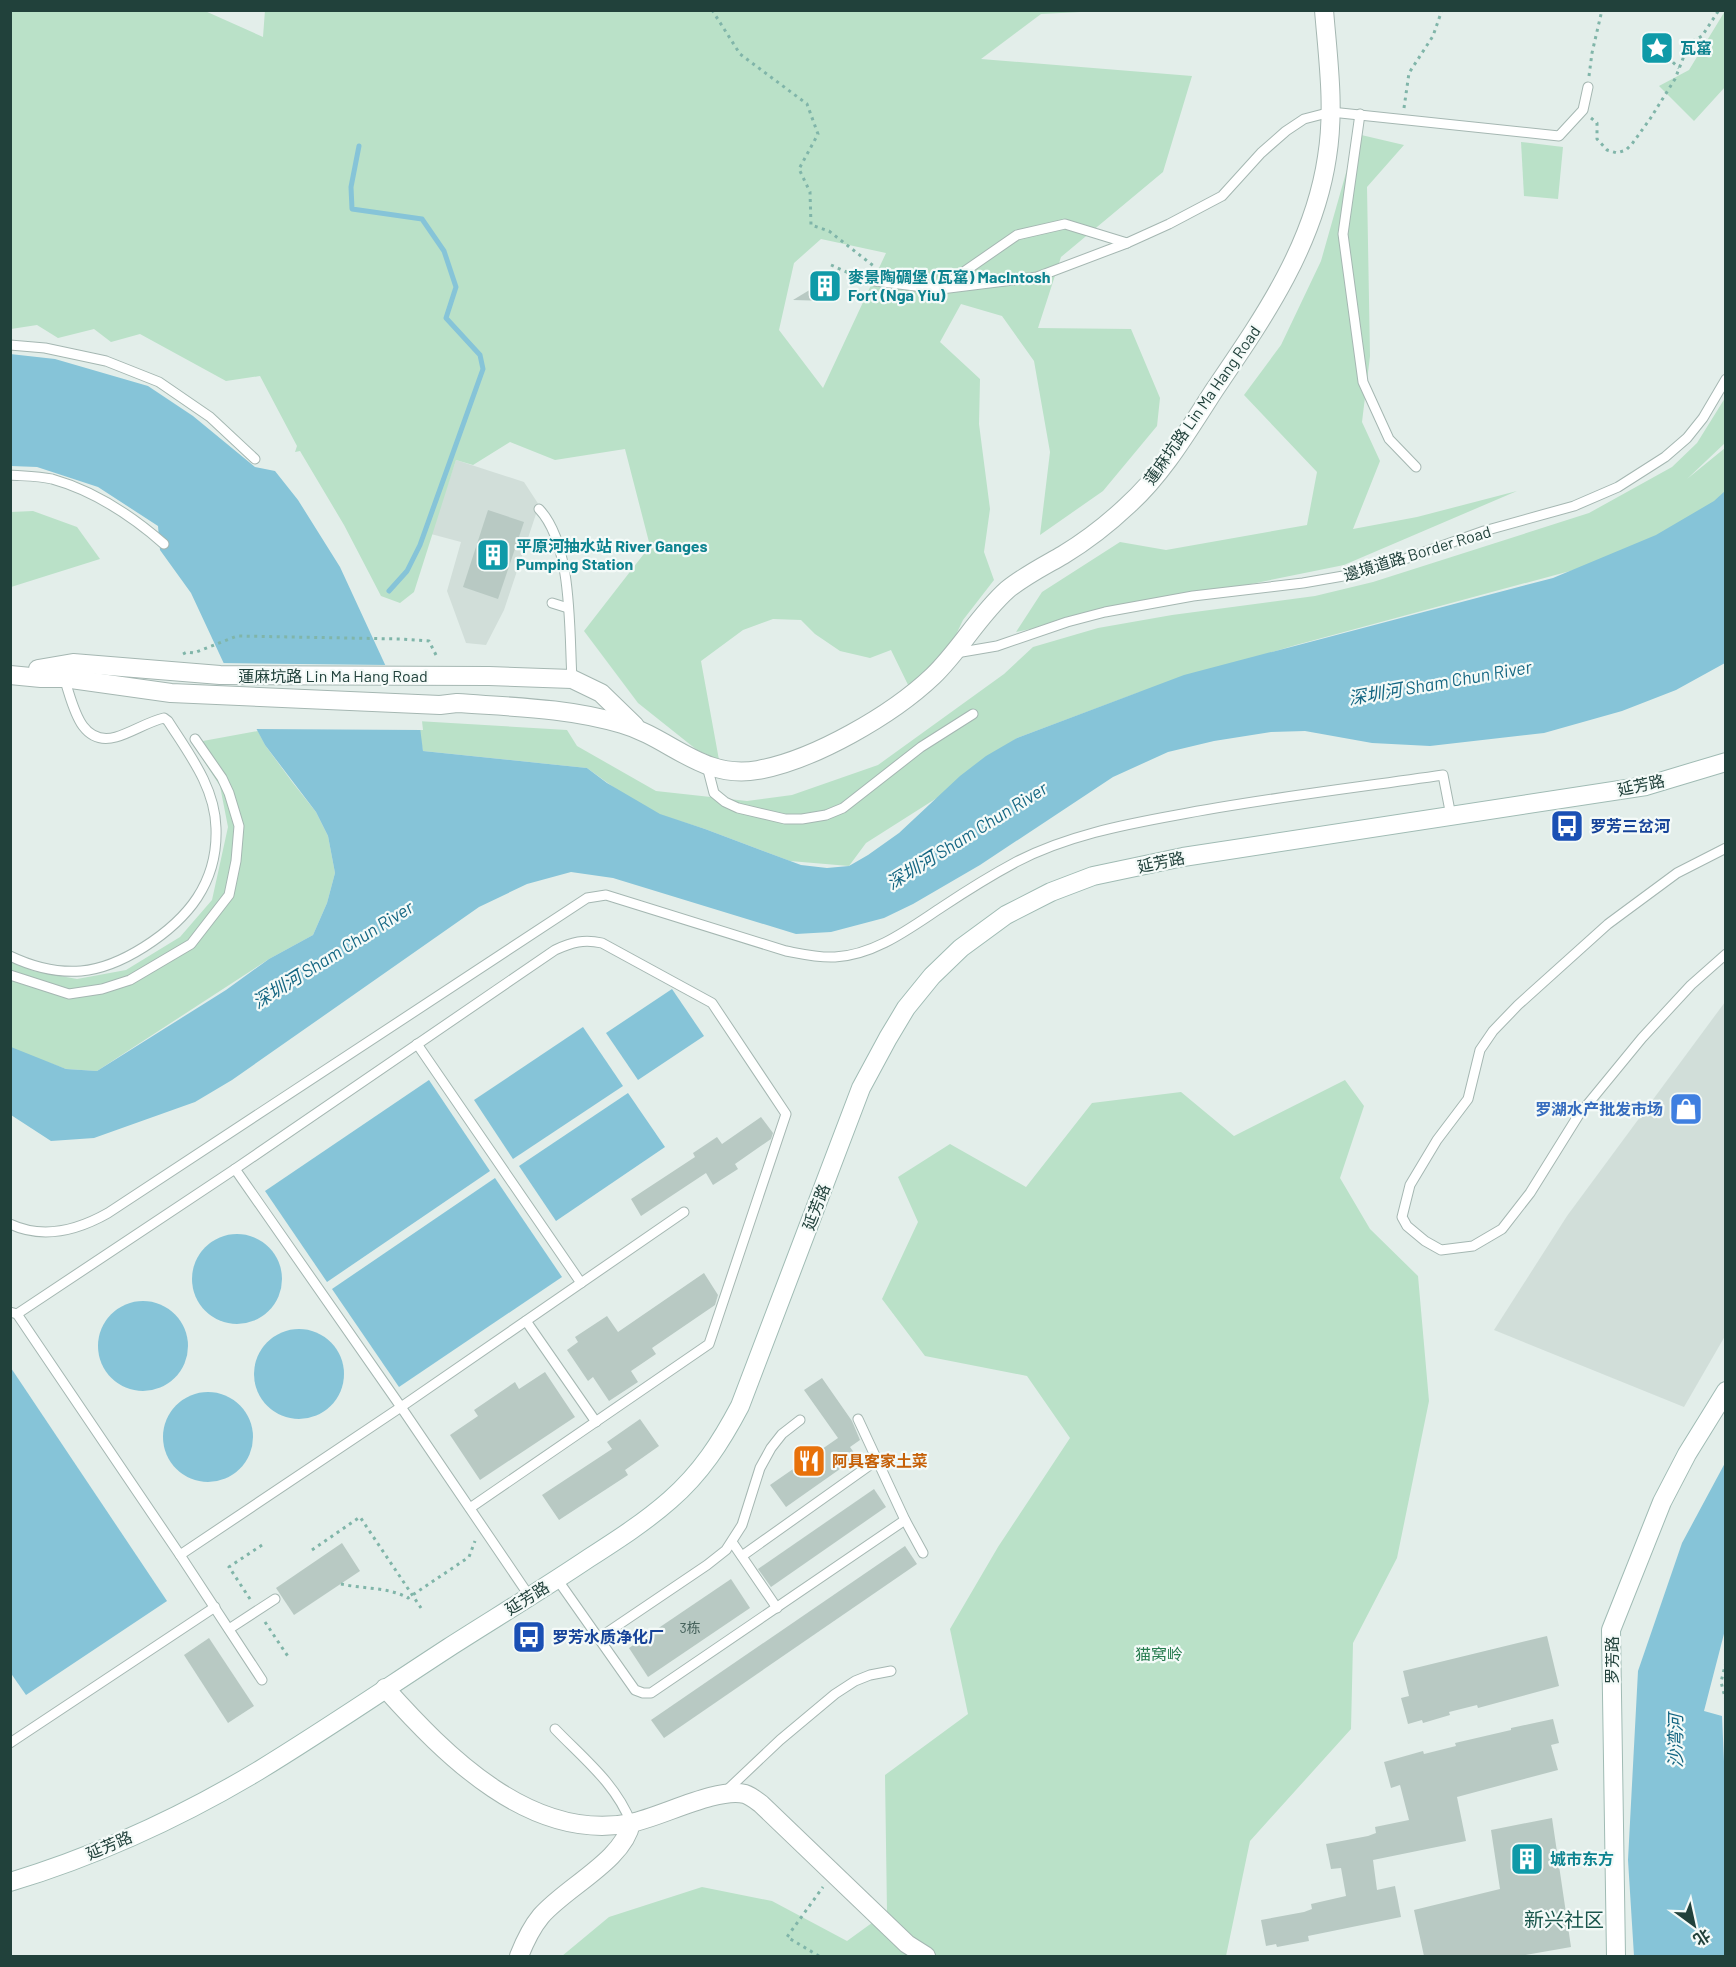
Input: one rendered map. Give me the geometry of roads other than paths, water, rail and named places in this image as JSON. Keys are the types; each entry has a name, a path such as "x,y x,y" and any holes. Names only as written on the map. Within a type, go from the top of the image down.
{"street":[{"name":"蓮麻坑路 Lin Ma Hang Road","path":"62,672 73,663 220,675 572,679 601,693 639,729 682,754 707,766 739,771 761,769 793,759 844,738 910,696 934,676 1007,591 1065,554 1126,507 1187,433 1261,321 1291,268 1311,220 1322,184 1328,154 1331,111 1324,10"},
{"name":"蓮麻坑路 Lin Ma Hang Road","path":"10,674 62,672 171,693 440,705 467,704 573,712 639,729"},
{"name":"延芳路","path":"10,1882 92,1853 199,1803 257,1772 530,1597 630,1531 670,1500 700,1470 722,1439 744,1396 861,1088 888,1038 906,1008 932,976 962,948 1006,915 1051,892 1093,876 1183,857 1646,786 1725,762"},
{"name":"罗芳路","path":"1616,1956 1611,1630 1662,1502 1687,1454 1725,1391"},
{"path":"385,1688 439,1746 467,1770 506,1797 552,1817 583,1826 631,1823 722,1794 745,1794 761,1804 907,1944 926,1956"},
{"path":"519,1956 529,1932 542,1915 611,1857 622,1844 631,1823"}],"lane":[{"path":"875,281 939,289 1037,277 1127,243 1222,196 1261,153 1286,131 1304,119 1331,111 1559,136 1583,110 1588,87"},
{"path":"1360,114 1343,234 1363,382 1389,439 1416,467"},
{"path":"939,289 1017,234 1065,224 1127,243"},
{"path":"10,345 45,348 106,361 159,382 210,417 255,459"},
{"name":"邊境道路 Border Road","path":"954,653 997,646 1067,622 1105,612 1193,596 1349,575 1402,560 1484,531 1574,506 1618,488 1665,457 1687,438 1699,423 1725,380"},
{"path":"10,475 50,478 90,492 137,520 164,544"},
{"path":"539,509 547,517 555,532 563,558 572,679"},
{"path":"552,603 568,608"},
{"path":"10,956 36,967 59,971 82,971 104,967 126,958 157,939 177,923 194,903 212,865 216,839 214,811 207,786 168,721 164,718 114,738 94,736 84,728 75,712 62,672"},
{"path":"707,766 714,793 725,802 738,808 785,819 826,815 843,808 921,747 973,714"},
{"path":"10,975 69,994 102,989 130,980 191,944 229,895 236,861 238,826 229,793 222,778 195,739"},
{"path":"10,1224 43,1232 64,1231 87,1225 108,1214 587,898 606,895 786,951 836,957 884,943 986,878 1018,861 1082,836 1138,822 1221,806 1443,775 1451,816"},
{"path":"1725,848 1677,873 1608,924 1518,1005 1493,1031 1480,1050 1468,1099 1437,1140 1410,1185 1402,1216 1407,1226 1425,1241 1441,1250 1473,1246 1502,1229 1530,1193 1578,1116 1642,1038 1683,993 1725,954"},
{"path":"262,1680 180,1555 14,1313 235,1169 555,950 572,942 588,939 619,950 712,1003 786,1114 709,1344 470,1508"},
{"path":"417,1044 581,1283"},
{"path":"235,1169 530,1597"},
{"path":"180,1555 401,1407 684,1212"},
{"path":"526,1321 596,1422"},
{"path":"858,1419 923,1553"},
{"path":"599,1638 726,1550 742,1525 760,1468 771,1448 782,1434 800,1420"},
{"path":"742,1556 877,1460"},
{"path":"557,1579 635,1690 643,1693 651,1692 905,1520"},
{"path":"732,1542 777,1608"},
{"path":"229,1629 275,1599"},
{"path":"10,1743 215,1607"},
{"path":"722,1794 780,1740 836,1694 855,1681 891,1671"},
{"path":"555,1729 614,1790 624,1805 631,1823"}],"water":[{"name":"深圳河 Sham Chun River","path":"10,354 55,359 148,386 193,416 255,467 275,471 298,500 340,567 400,697 417,704 423,751 587,768 607,783 660,814 801,865 827,868 849,866 868,855 899,833 960,776 986,756 1017,738 1184,675 1553,578 1656,535 1714,501 1725,491 1725,663 1676,690 1622,711 1544,733 1430,746 1372,743 1305,731 1271,732 1214,741 1168,752 1113,777 980,865 913,904 884,918 831,932 796,934 613,878 571,872 527,884 479,907 232,1080 195,1102 94,1138 51,1141 11,1115 11,1047 66,1069 97,1071 226,990 269,959 313,935 327,903 335,873 328,836 316,812 265,745 239,696 191,593 160,550 158,526 98,487 37,467 11,466"},
{"path":"672,989 704,1036 638,1080 606,1033"},
{"path":"583,1027 623,1086 513,1159 474,1100"},
{"path":"429,1080 490,1171 327,1282 265,1191"},
{"path":"628,1093 665,1147 556,1221 519,1166"},
{"path":"495,1178 562,1277 399,1387 332,1289"},
{"path":"237,1234 254,1237 269,1247 279,1262 282,1279 279,1296 269,1311 254,1321 237,1324 220,1321 205,1311 195,1296 192,1279 195,1262 205,1247 220,1237"},
{"path":"143,1301 160,1304 175,1314 185,1329 188,1346 185,1363 175,1378 160,1388 143,1391 126,1388 111,1378 101,1363 98,1346 101,1329 111,1314 126,1304"},
{"path":"299,1329 316,1332 331,1342 341,1357 344,1374 341,1391 331,1406 316,1416 299,1419 282,1416 267,1406 257,1391 254,1374 257,1357 267,1342 282,1332"},
{"path":"11,1368 167,1601 26,1695 10,1672"},
{"path":"199,1392 217,1392 233,1399 246,1412 253,1428 253,1446 246,1462 233,1475 217,1482 199,1482 183,1475 170,1462 163,1446 163,1428 170,1412 183,1399"},
{"name":"沙湾河","path":"1725,1463 1725,1630 1704,1711 1722,1716 1726,1807 1725,1956 1634,1956 1628,1860 1638,1671 1682,1543"}],"waterway":[{"path":"359,146 351,187 352,209 422,219 444,251 456,287 446,318 480,355 483,369 420,545 407,571 389,591"}],"place":[{"name":"瓦窰","path":"1657,48"},
{"name":"麥景陶碉堡 (瓦窰) MacIntosh Fort (Nga Yiu)","path":"825,286"},
{"name":"平原河抽水站 River Ganges Pumping Station","path":"493,555"},
{"name":"罗芳三岔河","path":"1567,826"},
{"name":"罗湖水产批发市场","path":"1686,1109"},
{"name":"阿具客家土菜","path":"809,1461"},
{"name":"罗芳水质净化厂","path":"529,1637"},
{"name":"城市东方","path":"1527,1859"}],"district":[{"name":"新兴社区","path":"1564,1920"}],"park label":[{"name":"猫窝岭","path":"1159,1654"}]}
